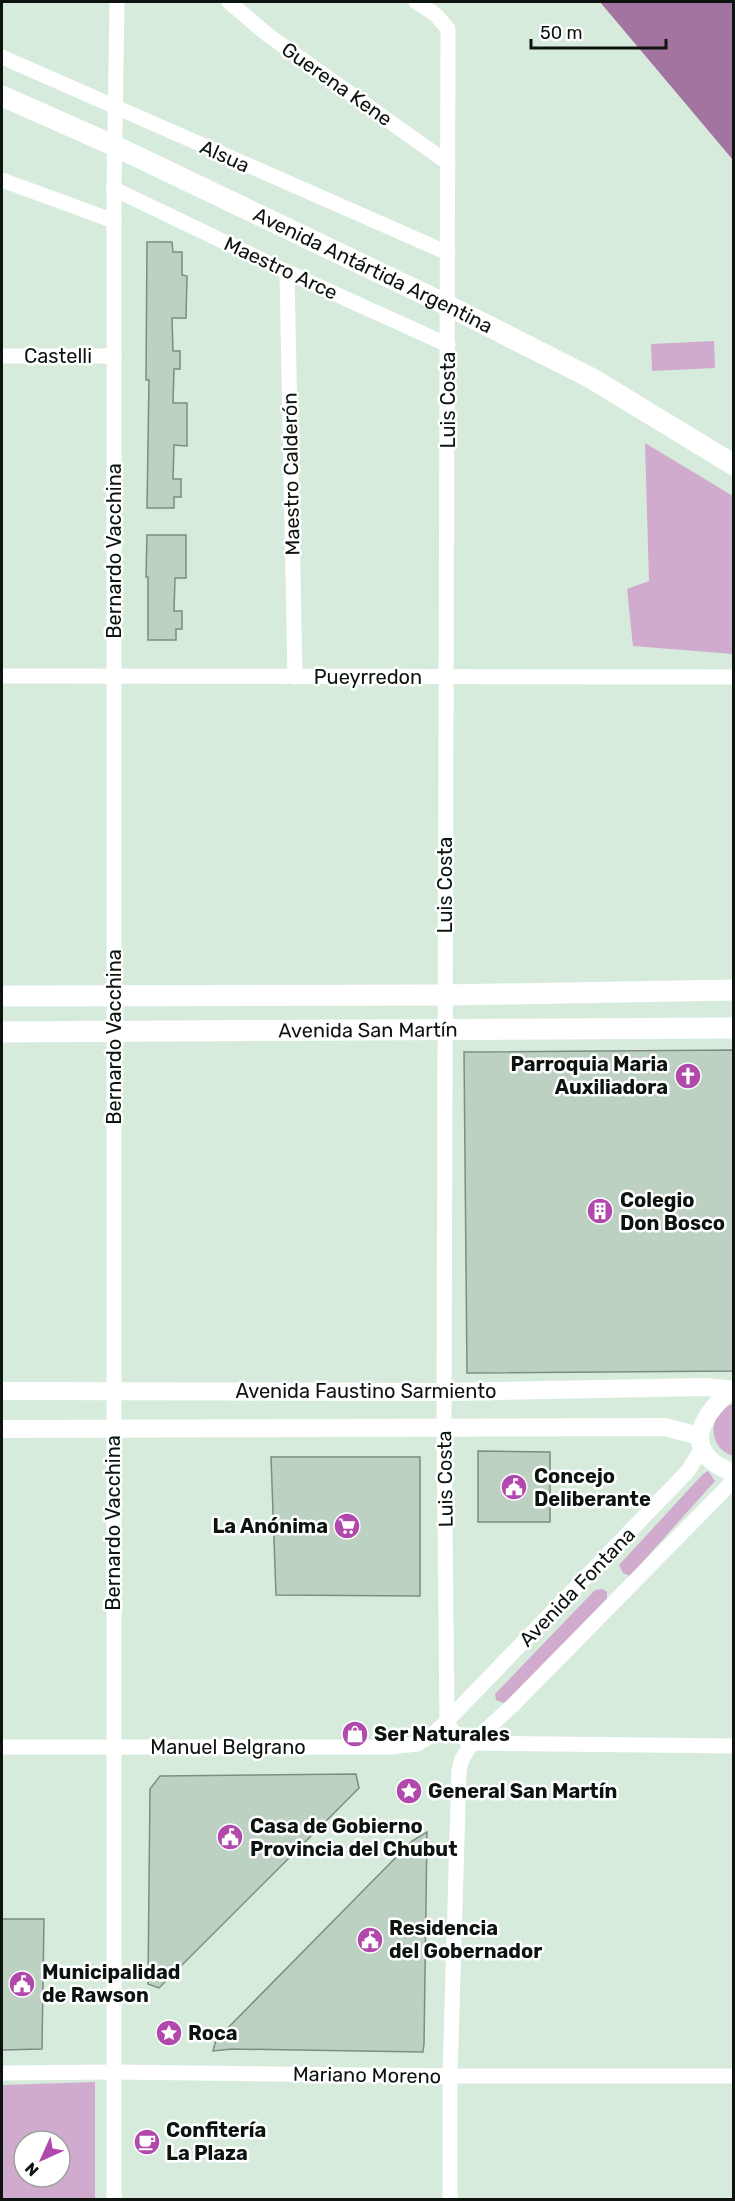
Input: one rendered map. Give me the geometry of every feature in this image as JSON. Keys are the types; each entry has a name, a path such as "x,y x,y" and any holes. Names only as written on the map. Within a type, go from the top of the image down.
{"main road":[{"name":"Avenida Antártida Argentina","path":"2,96 115,146 449,306 591,378 734,465"},
{"name":"Avenida San Martín","path":"2,996 445,995 734,990"},
{"name":"Avenida San Martín","path":"2,1032 734,1029"}],"street":[{"name":"Bernardo Vacchina","path":"114,2199 114,189 117,2"},
{"name":"Guerena Kene","path":"229,2 268,35 448,163"},
{"name":"Luis Costa","path":"416,2 435,14 448,29 449,306 444,1392 447,1721"},
{"name":"Alsua","path":"2,57 448,253"},
{"path":"2,180 114,221"},
{"name":"Maestro Arce","path":"114,189 287,272 448,345"},
{"name":"Maestro Calderón","path":"287,272 295,677"},
{"name":"Castelli","path":"2,356 114,356"},
{"name":"Pueyrredon","path":"2,676 734,677"},
{"name":"Avenida Faustino Sarmiento","path":"2,1391 444,1392 707,1387 732,1390"},
{"name":"Avenida Faustino Sarmiento","path":"700,1442 708,1414 717,1402 732,1390"},
{"name":"Avenida Faustino Sarmiento","path":"2,1429 665,1427 700,1442 717,1466 734,1473"},
{"name":"Avenida Fontana","path":"447,1721 688,1471 700,1442"},
{"name":"Avenida Fontana","path":"466,1740 514,1704 734,1480"},
{"path":"447,1721 452,1731 466,1740 734,1746"},
{"name":"Manuel Belgrano","path":"2,1747 392,1747 417,1744 432,1735 447,1721"},
{"path":"450,2199 450,2076 459,1770 466,1740"},
{"name":"Mariano Moreno","path":"2,2073 734,2076"}],"shaded area":[{"path":"600,2 733,2 733,160"},
{"path":"714,341 715,368 652,371 651,344"},
{"path":"645,443 733,496 733,654 633,646 627,589 649,581"},
{"path":"733,1404 733,1456 718,1446 714,1430 718,1414"},
{"path":"708,1471 715,1481 630,1576 623,1573 619,1565"},
{"path":"603,1589 607,1592 607,1599 517,1694 504,1703 496,1700 495,1694 595,1590"},
{"path":"95,2082 95,2199 2,2199 2,2085"}],"building":[{"path":"147,242 172,242 173,252 182,252 182,275 187,276 186,318 172,318 173,351 180,351 180,369 174,369 173,403 187,403 187,446 174,445 173,479 181,479 181,497 174,497 174,508 147,508 149,380 146,380"},
{"path":"147,535 186,535 186,578 175,578 174,611 182,611 182,629 176,629 176,640 148,640"},
{"name":"Colegio Don Bosco","path":"734,1050 734,1371 467,1373 464,1052"},
{"name":"Concejo Deliberante","path":"478,1451 550,1452 550,1522 478,1522"},
{"name":"La Anónima","path":"271,1457 420,1457 420,1596 276,1595"},
{"name":"Casa de Gobierno Provincia del Chubut","path":"356,1774 359,1788 159,1988 148,1984 150,1789 160,1776"},
{"name":"Residencia del Gobernador","path":"427,1832 423,2052 232,2049 213,2051 216,2040 412,1841"},
{"name":"Municipalidad de Rawson","path":"2,1919 44,1919 42,2049 2,2050"}],"place":[{"name":"Parroquia Maria Auxiliadora","path":"688,1076"},
{"name":"Colegio Don Bosco","path":"600,1211"},
{"name":"Concejo Deliberante","path":"514,1487"},
{"name":"La Anónima","path":"347,1526"},
{"name":"Ser Naturales","path":"355,1734"},
{"name":"General San Martín","path":"409,1791"},
{"name":"Casa de Gobierno Provincia del Chubut","path":"230,1837"},
{"name":"Residencia del Gobernador","path":"370,1940"},
{"name":"Municipalidad de Rawson","path":"22,1984"},
{"name":"Roca","path":"169,2033"},
{"name":"Confitería La Plaza","path":"147,2142"}]}
